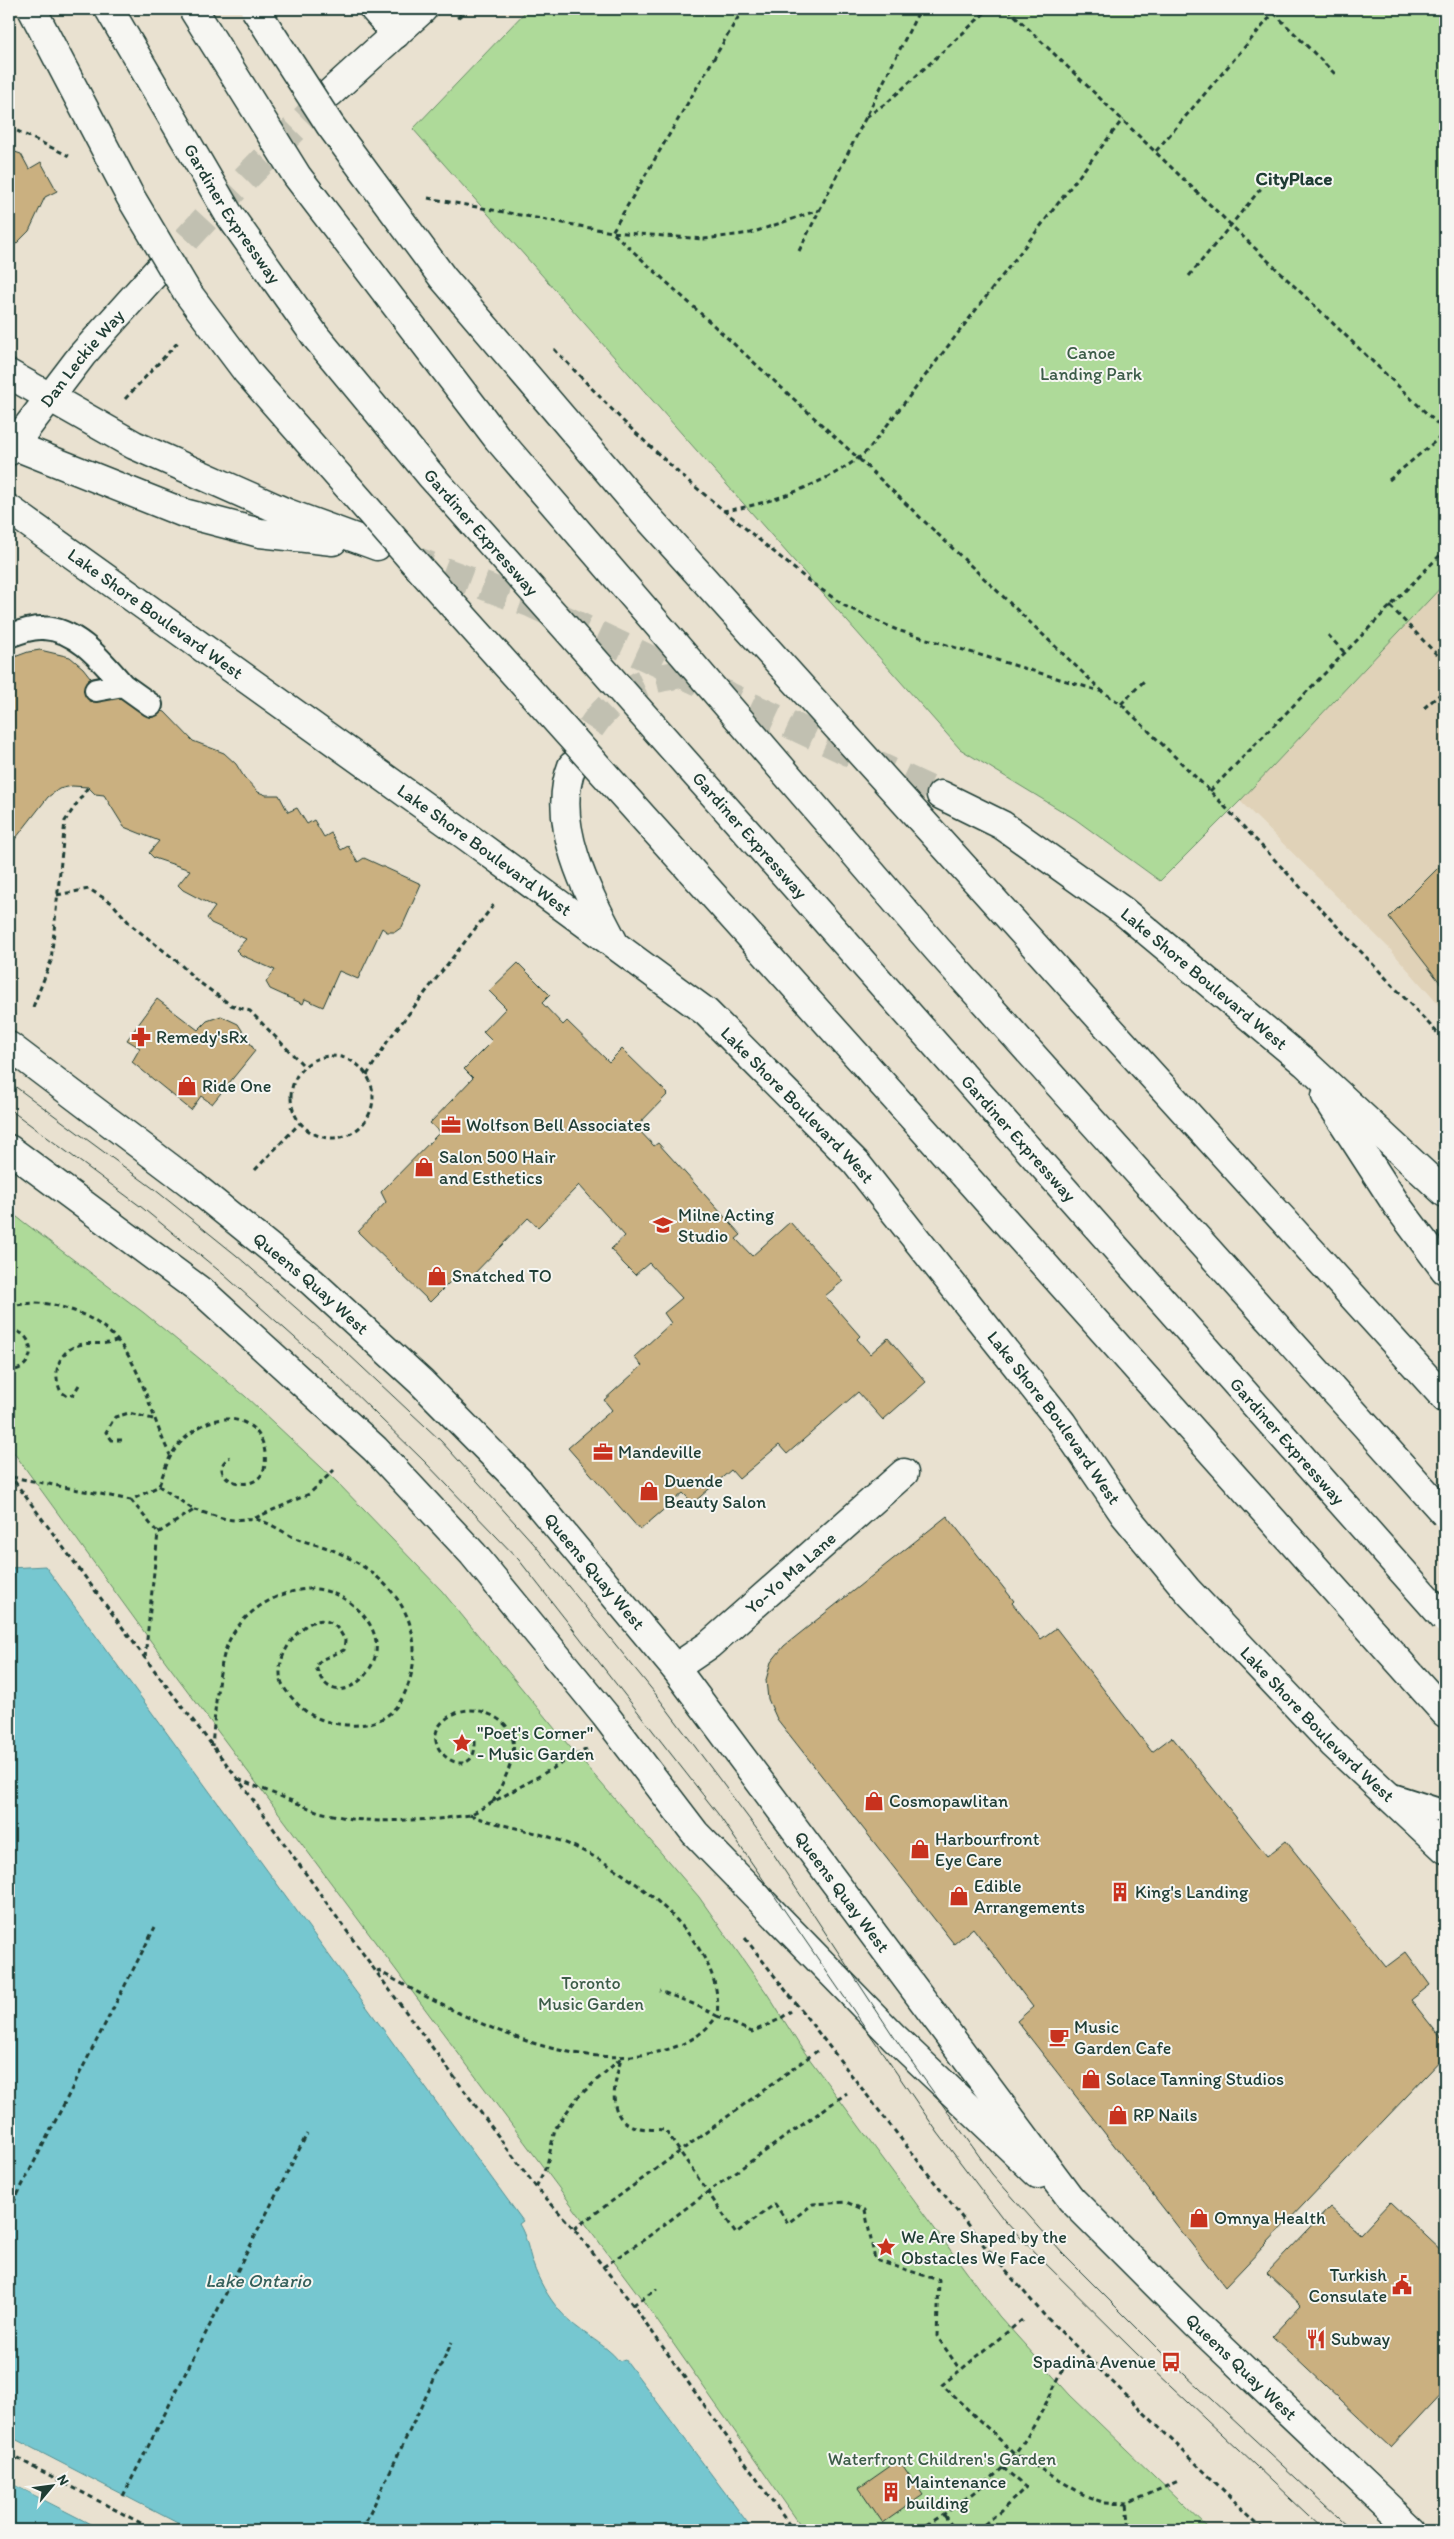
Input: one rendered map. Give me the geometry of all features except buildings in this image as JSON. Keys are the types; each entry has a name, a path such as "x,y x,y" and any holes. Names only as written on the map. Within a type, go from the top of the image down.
{"main road":[{"path":"32,9 130,196 187,292 247,372 414,562 1445,1713"},
{"name":"Gardiner Expressway","path":"109,9 228,213 316,338 432,477 1445,1619"},
{"path":"193,9 297,176 498,439 937,949 1445,1514"},
{"path":"256,9 330,124 443,278 643,512 1445,1398"},
{"path":"374,9 396,34"},
{"path":"330,93 424,9"},
{"name":"Dan Leckie Way","path":"11,448 91,344 158,270"},
{"path":"9,374 134,445 287,513 377,546 260,533 184,513 11,448"},
{"name":"Lake Shore Boulevard West","path":"9,509 706,1012 856,1163 1062,1423 1124,1514 1181,1582 1334,1745 1445,1849"},
{"path":"572,766 568,777 566,818 585,888 615,946"},
{"name":"Lake Shore Boulevard West","path":"941,795 1002,825 1123,911 1305,1063 1445,1193"},
{"name":"Queens Quay West","path":"9,1046 190,1183 312,1282 421,1382 519,1481 675,1668 1072,2199 1196,2324 1413,2530"},
{"path":"1305,1063 1398,1206 1445,1270"},
{"name":"Queens Quay West","path":"9,1149 206,1295 375,1450 473,1554 605,1715 695,1833 736,1877 981,2121 1029,2167 1072,2199"},
{"name":"Yo-Yo Ma Lane","path":"675,1668 709,1645 904,1473"}],"lane":[{"path":"9,636 42,628 64,631 96,655 123,685 151,704"},
{"path":"96,690 123,685"},
{"path":"1385,1793 1445,1812"}],"path":[{"path":"612,232 743,9"},
{"path":"799,251 920,9"},
{"path":"864,118 889,101 989,9"},
{"path":"1008,9 1156,151 1230,226 1445,432 1389,480"},
{"path":"1156,151 1277,9"},
{"path":"1274,13 1337,76"},
{"path":"723,511 754,506 781,497 829,476 858,458 876,440 1123,119"},
{"path":"9,127 70,157"},
{"path":"1190,276 1272,175"},
{"path":"424,198 612,232 690,238 730,237 751,234 819,210"},
{"path":"612,232 858,458 1103,692 1121,704 1210,791 1445,1041"},
{"path":"139,383 185,334"},
{"path":"552,348 624,422 723,511 808,580 845,606 868,618 961,650 1103,692"},
{"path":"1210,791 1445,550"},
{"path":"1390,606 1445,663"},
{"path":"1328,636 1345,653"},
{"path":"1121,704 1145,680"},
{"path":"1424,708 1445,690"},
{"path":"32,1007 51,961 65,821 88,787"},
{"path":"366,1074 389,1039 517,874"},
{"path":"57,895 89,889 112,903 131,925 178,962 196,980 231,1005 250,1010 304,1066"},
{"path":"322,1057 342,1057 352,1061 366,1074 372,1086 372,1105 365,1121 356,1130 333,1138 320,1136 300,1122 293,1112 291,1100 297,1076 304,1066 322,1057"},
{"path":"255,1170 300,1122"},
{"path":"9,1307 38,1302 60,1306 77,1311 104,1325 118,1340 134,1363 153,1410 153,1419 170,1454"},
{"path":"9,1330 21,1332 30,1342 31,1349 31,1356 23,1366 9,1371"},
{"path":"79,1385 78,1391 73,1395 67,1396 61,1392 56,1373 62,1356 76,1346 85,1343 102,1345 118,1340"},
{"path":"122,1440 112,1440 108,1435 107,1428 115,1417 129,1413 153,1419"},
{"path":"10,1475 131,1500 159,1486 170,1454 196,1429 212,1422 239,1420 258,1432 263,1442 266,1462 264,1470 252,1482 244,1484 231,1482 224,1477 222,1468 225,1460 230,1457"},
{"path":"159,1486 194,1510 234,1520 254,1519 309,1494 334,1470"},
{"path":"10,1475 145,1658 238,1778 374,1969 536,2187 574,2229 633,2305 793,2530"},
{"path":"131,1500 158,1533 145,1658"},
{"path":"158,1533 194,1510"},
{"path":"212,1746 224,1655 234,1632 250,1612 276,1597 309,1589 329,1593 359,1609 375,1634 378,1648 374,1663 366,1676 351,1687 338,1690 323,1683 316,1666 320,1660 344,1650 345,1640 334,1624 325,1620 307,1625 291,1639 283,1656 279,1672 282,1685 300,1707 312,1716 329,1723 344,1725 379,1720 397,1705 405,1692 412,1673 415,1641 412,1628 398,1599 381,1580 362,1565 330,1549 297,1539 254,1519"},
{"path":"475,1741 474,1752 466,1761 460,1763 450,1761 441,1753 436,1742 438,1728 447,1717 460,1711 472,1710 493,1716 511,1733 514,1742 510,1765 491,1804"},
{"path":"238,1778 319,1812 351,1819 412,1821 470,1815 588,1748"},
{"path":"374,1969 462,2016 498,2031 538,2045 621,2058 660,2052 685,2043 704,2031 717,2016 718,1996 710,1968 688,1934 656,1898 587,1853 558,1840 492,1824 470,1815"},
{"path":"9,2212 155,1927"},
{"path":"660,1991 696,2005 752,2032 780,2020 791,2011"},
{"path":"574,2229 817,2051"},
{"path":"621,2058 613,2100 620,2115 629,2125 665,2130 709,2191 736,2233 775,2204 788,2223 813,2204 846,2202 864,2210 875,2260 939,2280 937,2336 960,2370"},
{"path":"536,2187 547,2165 555,2129 560,2121 576,2098 621,2058"},
{"path":"603,2267 646,2239 709,2191 848,2093"},
{"path":"123,2496 307,2134"},
{"path":"633,2305 657,2288"},
{"path":"1022,2320 942,2385 1015,2454 1086,2496 1105,2503 1127,2504 1178,2481"},
{"path":"362,2530 452,2342"},
{"path":"919,2530 944,2515 1015,2454 1044,2409 1063,2369"},
{"path":"9,2454 154,2530"},
{"path":"976,2530 1001,2512 1026,2487 1002,2467"},
{"path":"1127,2504 1130,2530"},
{"path":"944,2515 955,2530"}],"shaded area":[{"path":"1445,583 1445,1012 1388,947 1240,801"}],"green space":[{"name":"Canoe Landing Park","path":"528,9 1445,9 1445,583 1240,801 1160,881 1075,819 960,749 413,129"},
{"name":"Toronto Music Garden","path":"9,1211 144,1313 245,1396 337,1482 442,1591 564,1740 699,1897 768,1995 800,2046 999,2316 1070,2395 1210,2530 804,2530 644,2302 166,1662 9,1446"}],"water":[{"name":"Lake Ontario","path":"45,1566 523,2221 519,2224 526,2239 533,2264 541,2283 560,2311 567,2319 606,2348 619,2361 625,2359 753,2530 191,2530 9,2436 9,1568"},
{"path":"9,2482 102,2530 9,2530"}],"pier":[{"path":"9,2437 123,2496 189,2530 186,2530"},
{"path":"9,2479 104,2528 105,2530 9,2482"}],"tunnel":[{"path":"158,270 211,213 330,93"},
{"path":"404,556 532,604 941,795"},
{"path":"572,766 590,728 617,699 646,682 683,673"}],"tram line":[{"path":"9,1082 154,1189 236,1255 346,1352 441,1441 534,1544 654,1692 759,1832 894,2037 992,2174 1062,2253 1171,2362 1352,2530"},
{"path":"9,1109 140,1206 223,1274 330,1369 424,1461 519,1560 718,1814 938,2133 1004,2220 1137,2354 1324,2530"}],"place":[{"name":"Remedy'sRx","path":"141,1037"},
{"name":"Ride One","path":"187,1086"},
{"name":"Wolfson Bell Associates","path":"451,1125"},
{"name":"Salon 500 Hair and Esthetics","path":"424,1167"},
{"name":"Milne Acting Studio","path":"663,1225"},
{"name":"Snatched TO","path":"437,1276"},
{"name":"Mandeville","path":"603,1452"},
{"name":"Duende Beauty Salon","path":"649,1491"},
{"name":"\"Poet's Corner\" - Music Garden","path":"462,1743"},
{"name":"Cosmopawlitan","path":"874,1801"},
{"name":"Harbourfront Eye Care","path":"920,1849"},
{"name":"King's Landing","path":"1120,1892"},
{"name":"Edible Arrangements","path":"959,1896"},
{"name":"Music Garden Cafe","path":"1059,2037"},
{"name":"Solace Tanning Studios","path":"1091,2079"},
{"name":"RP Nails","path":"1118,2115"},
{"name":"Omnya Health","path":"1199,2218"},
{"name":"We Are Shaped by the Obstacles We Face","path":"886,2247"},
{"name":"Turkish Consulate","path":"1402,2285"},
{"name":"Subway","path":"1316,2339"},
{"name":"Spadina Avenue","path":"1171,2362"},
{"name":"Maintenance building","path":"891,2492"}],"district":[{"name":"CityPlace","path":"1294,178"}],"park label":[{"name":"Waterfront Children's Garden","path":"942,2459"}]}
